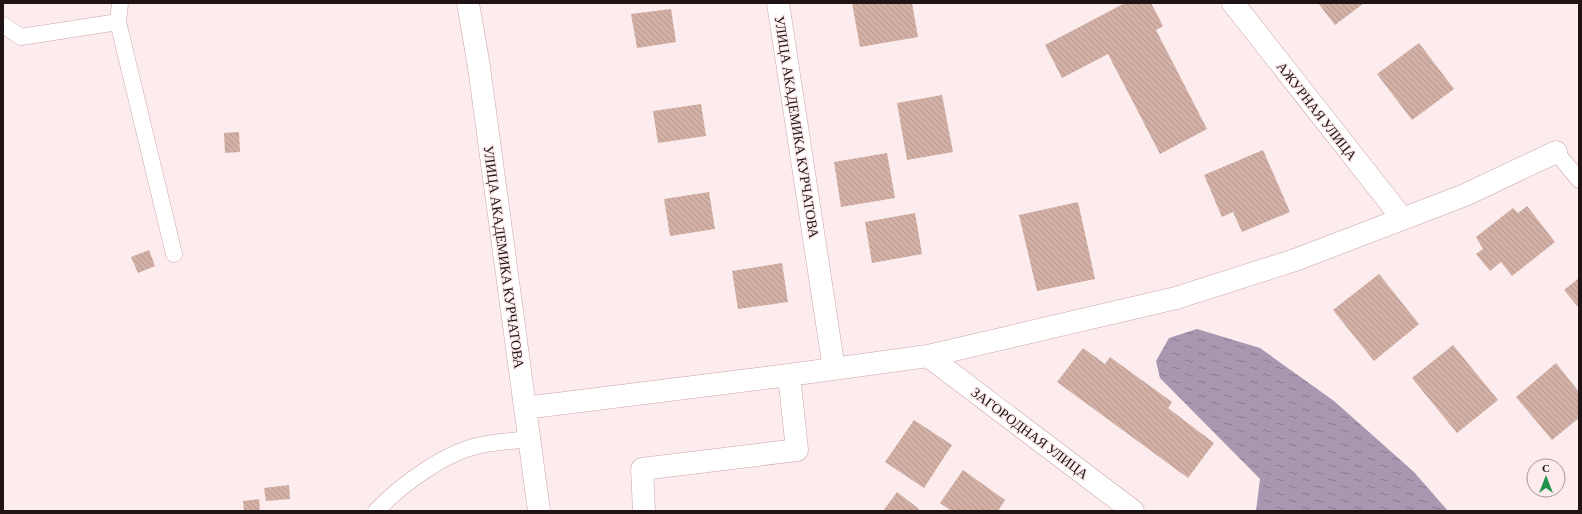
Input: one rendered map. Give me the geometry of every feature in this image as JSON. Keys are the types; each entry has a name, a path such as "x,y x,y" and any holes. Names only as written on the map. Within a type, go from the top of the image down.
{"street":[{"name":"УЛИЦА АКАДЕМИКА КУРЧАТОВА","path":"468,3 479,67 538,511"},
{"name":"УЛИЦА АКАДЕМИКА КУРЧАТОВА","path":"778,3 834,369"},
{"name":"АЖУРНАЯ УЛИЦА","path":"1233,3 1402,218"},
{"path":"525,408 928,356 1176,298 1295,260 1465,195 1556,152"},
{"name":"ЗАГОРОДНАЯ УЛИЦА","path":"928,356 1133,511"},
{"path":"644,511 642,469 797,450 789,375"}],"lane":[{"path":"120,3 118,22 174,254"},
{"path":"3,25 21,37 118,22"},
{"path":"1556,152 1579,180"},
{"path":"376,511 393,494 410,481 455,453 480,445 529,439"}],"water":[{"path":"1197,329 1260,348 1334,401 1414,472 1448,511 1256,511 1260,479 1160,378 1156,361 1169,338"}],"building":[{"path":"852,3 912,3 918,37 860,47"},
{"path":"1125,3 1151,3 1163,26 1156,30 1207,129 1160,154 1108,54 1062,78 1045,45"},
{"path":"1318,3 1364,3 1335,25"},
{"path":"671,9 676,42 637,48 631,14"},
{"path":"1419,43 1454,89 1412,120 1377,74"},
{"path":"942,95 953,152 907,160 897,103"},
{"path":"701,104 706,136 658,143 653,111"},
{"path":"239,132 240,152 225,153 224,133"},
{"path":"1263,150 1290,212 1242,232 1233,212 1222,217 1204,175"},
{"path":"887,153 895,198 841,207 834,162"},
{"path":"709,192 715,229 670,236 664,199"},
{"path":"1078,202 1095,279 1037,291 1019,215"},
{"path":"1527,206 1555,242 1512,276 1501,262 1490,271 1476,254 1483,249 1476,237 1513,208 1518,213"},
{"path":"915,213 922,254 872,263 865,222"},
{"path":"149,250 155,266 138,273 131,257"},
{"path":"782,263 788,302 738,309 732,271"},
{"path":"1379,274 1419,324 1374,361 1333,310"},
{"path":"1579,278 1579,308 1564,290"},
{"path":"1453,345 1498,400 1457,433 1412,378"},
{"path":"1083,348 1105,364 1110,357 1172,402 1168,408 1214,443 1188,478 1057,382"},
{"path":"1556,363 1579,392 1579,418 1552,440 1516,397"},
{"path":"914,420 952,445 924,488 885,462"},
{"path":"963,470 1005,500 998,511 951,511 940,503"},
{"path":"289,485 290,499 266,501 264,488"},
{"path":"897,492 919,509 917,511 883,511"},
{"path":"259,499 260,511 244,511 243,501"}]}
